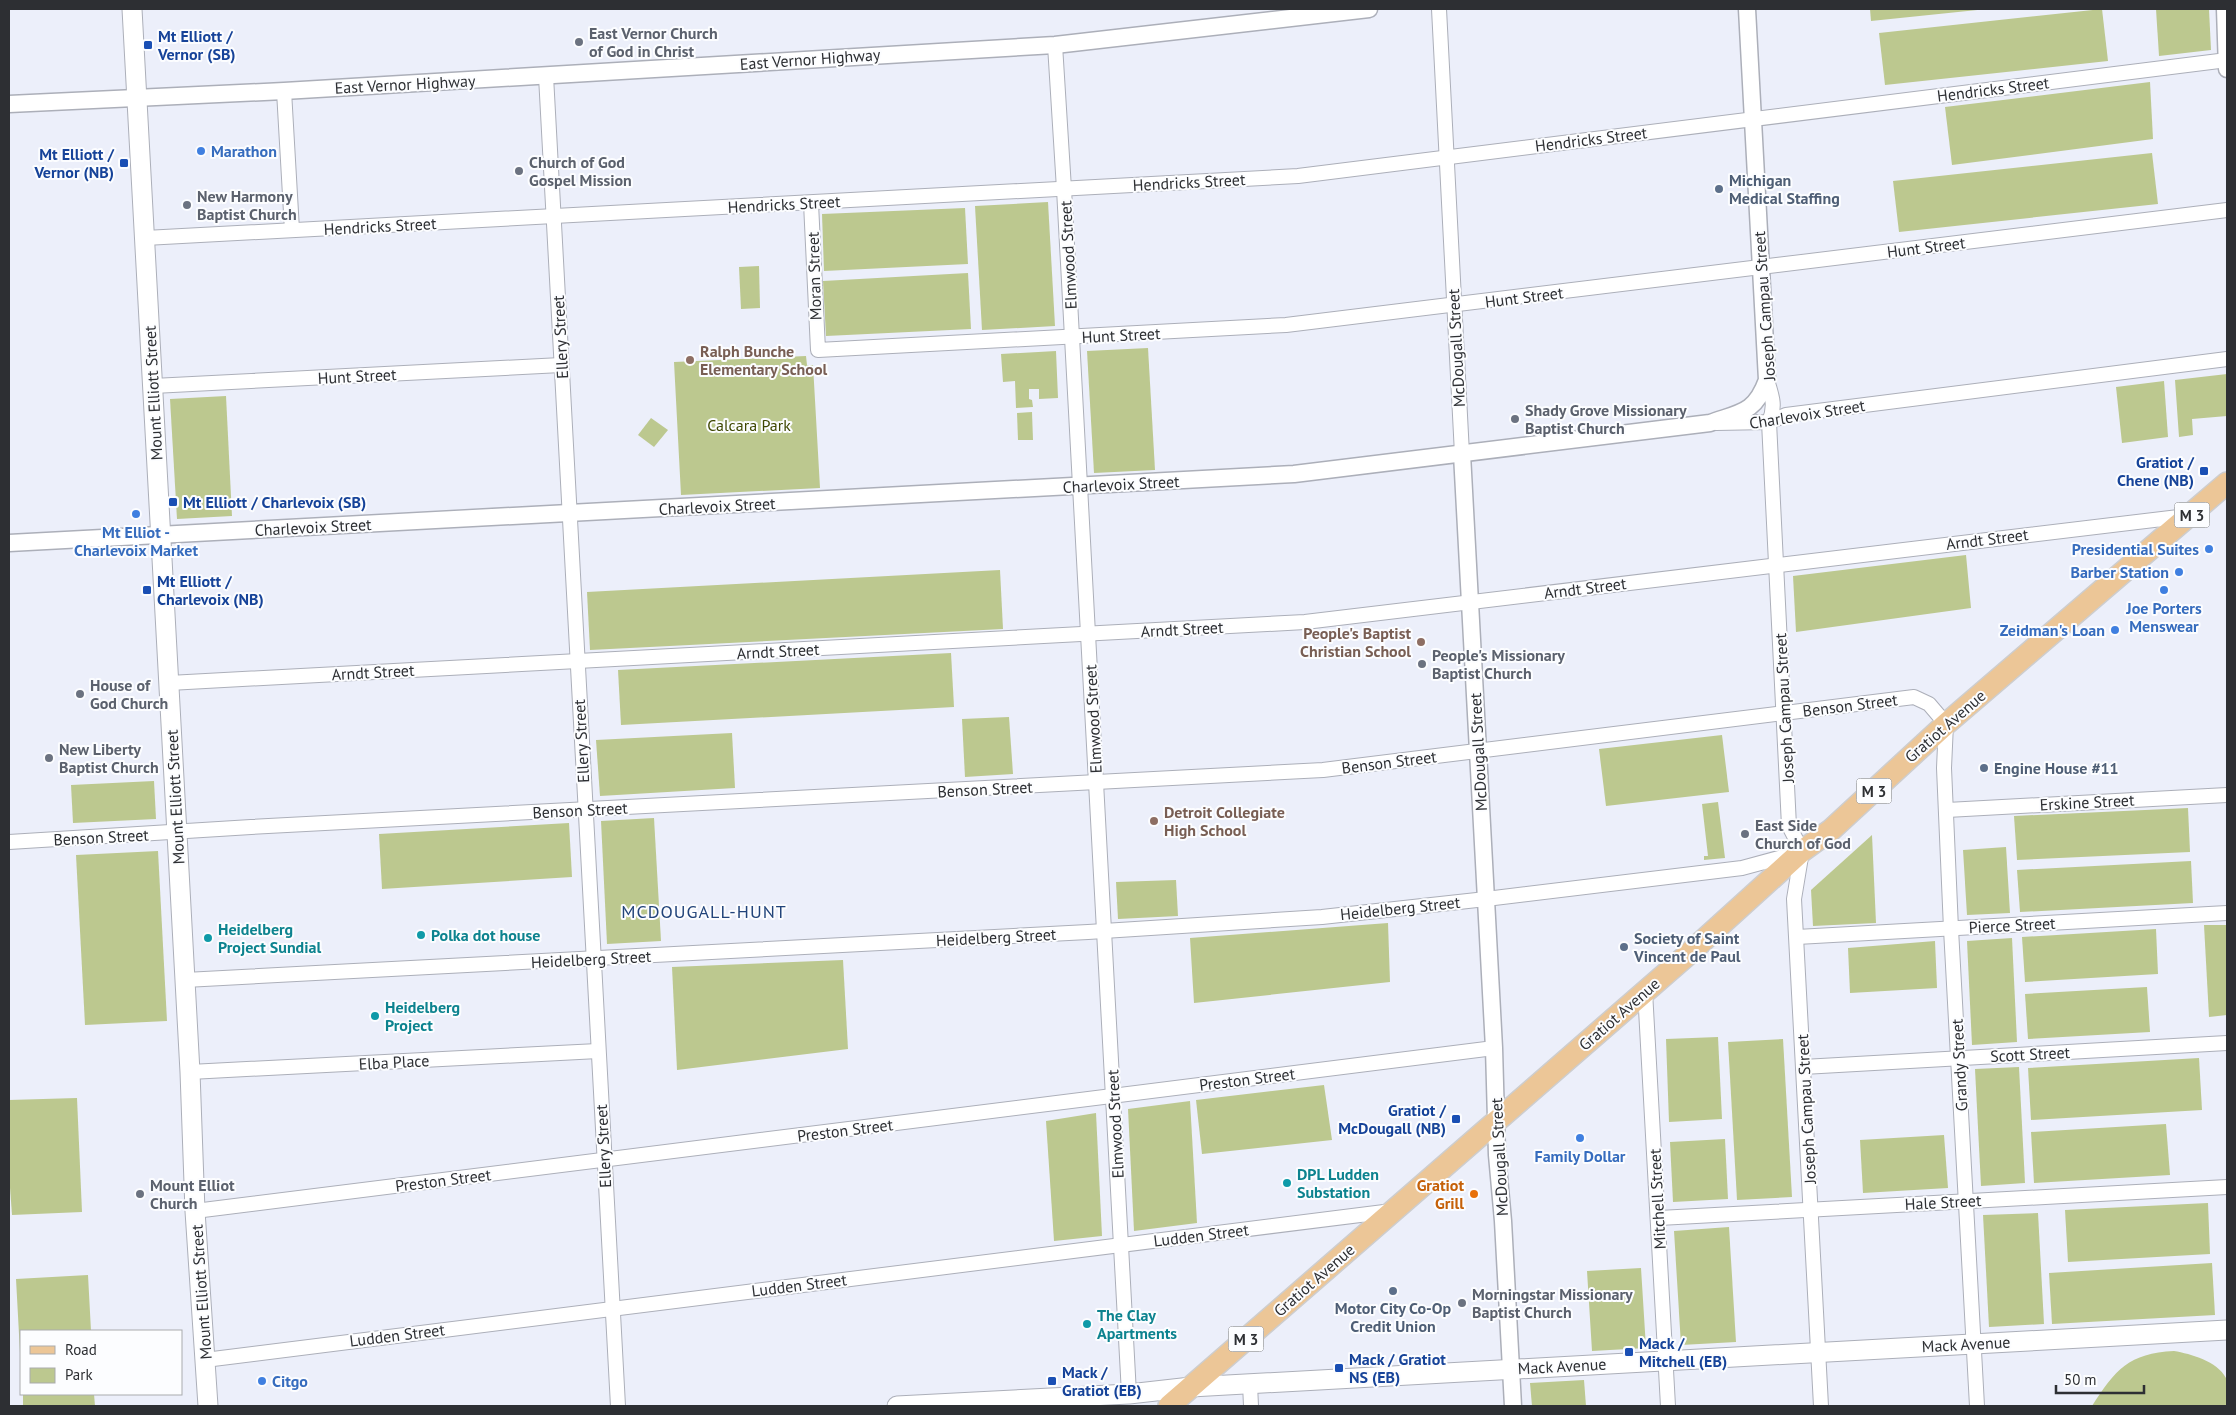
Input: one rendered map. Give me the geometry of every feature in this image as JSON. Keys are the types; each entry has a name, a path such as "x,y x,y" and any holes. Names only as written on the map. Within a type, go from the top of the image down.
{"main road":[{"name":"Mount Elliott Street","path":"132,9 190,1072 195,1211 208,1406"},
{"name":"Gratiot Avenue","path":"1169,1406 1645,991 1802,851 1831,830 1946,724 2227,483"},
{"name":"Mack Avenue","path":"897,1406 1129,1394 1191,1387 2227,1330"}],"street":[{"name":"East Vernor Highway","path":"9,104 284,91 1055,45 1369,9"},
{"name":"McDougall Street","path":"1439,9 1494,1048 1496,1121 1513,1406"},
{"name":"Joseph Campau Street","path":"1747,9 1767,380 1774,399 1774,411 1769,422 1785,713 1789,826 1802,851 1794,899 1821,1406"},
{"path":"2225,9 2227,69"},
{"name":"Elmwood Street","path":"1055,45 1129,1394"},
{"name":"Hendricks Street","path":"145,238 1298,176 2227,60"},
{"name":"Ellery Street","path":"546,76 618,1406"},
{"path":"284,91 292,230"},
{"name":"Moran Street","path":"811,203 818,350"},
{"name":"Hunt Street","path":"818,350 1072,338 1286,325 1454,306 2227,210"},
{"name":"Charlevoix Street","path":"9,544 1314,472 1710,423 1769,422 1786,414 2227,359"},
{"name":"Hunt Street","path":"152,386 561,365"},
{"path":"1710,423 1752,406 1761,396 1767,380"},
{"name":"Arndt Street","path":"169,683 1305,622 2190,516"},
{"name":"Benson Street","path":"9,842 1323,770 1914,697 1929,704 1946,724"},
{"name":"Grandy Street","path":"1946,724 1944,768 1951,929 1977,1406"},
{"name":"Erskine Street","path":"1947,810 2227,795"},
{"name":"Heidelberg Street","path":"185,980 1104,931 1322,917 1742,868 1802,851"},
{"name":"Pierce Street","path":"1797,937 2227,913"},
{"name":"Mitchell Street","path":"1645,991 1668,1406"},
{"name":"Scott Street","path":"1803,1066 2227,1043"},
{"name":"Preston Street","path":"195,1211 1494,1048"},
{"name":"Elba Place","path":"190,1072 598,1051"},
{"name":"Hale Street","path":"1659,1218 2227,1187"},
{"name":"Ludden Street","path":"206,1360 1393,1211"},
{"path":"1250,1384 1251,1406"}],"green space":[{"path":"1870,9 1987,9 1871,21"},
{"path":"2102,9 2108,61 1885,85 1879,33"},
{"path":"2156,9 2209,9 2211,50 2159,56"},
{"path":"2150,82 2153,139 1952,165 1945,107"},
{"path":"2152,153 2158,204 1899,232 1893,181"},
{"path":"1048,202 1055,326 982,330 975,206"},
{"path":"965,208 968,264 824,271 822,214"},
{"path":"759,266 760,308 741,309 739,267"},
{"path":"968,273 971,329 826,336 823,281"},
{"path":"1148,348 1155,470 1094,473 1087,351"},
{"path":"1056,351 1058,398 1039,399 1039,389 1029,389 1029,399 1032,400 1033,407 1016,408 1015,381 1003,382 1001,354"},
{"name":"Calcara Park","path":"806,356 807,365 813,365 820,488 681,495 674,362"},
{"path":"2227,374 2227,416 2192,419 2193,435 2179,437 2175,380"},
{"path":"2164,381 2168,437 2122,443 2116,387"},
{"path":"226,396 232,516 177,519 170,399"},
{"path":"1032,412 1033,440 1018,440 1017,413"},
{"path":"651,418 668,430 654,447 638,435"},
{"path":"1966,555 1971,608 1796,632 1793,576"},
{"path":"1000,570 1003,629 590,650 587,592"},
{"path":"951,653 954,707 621,725 618,670"},
{"path":"1009,717 1013,774 965,777 962,719"},
{"path":"732,733 735,788 600,796 596,740"},
{"path":"1722,735 1729,792 1606,806 1599,749"},
{"path":"154,781 156,819 73,823 71,785"},
{"path":"1718,802 1725,858 1704,860 1704,856 1708,856 1702,804"},
{"path":"2188,808 2190,852 2017,860 2014,816"},
{"path":"654,818 661,941 607,944 601,821"},
{"path":"569,823 572,877 382,889 379,834"},
{"path":"1872,835 1876,923 1813,926 1811,890"},
{"path":"2006,847 2010,913 1967,915 1963,850"},
{"path":"158,851 167,1021 85,1025 76,855"},
{"path":"2191,861 2193,903 2020,912 2017,870"},
{"path":"1176,880 1178,916 1118,919 1116,882"},
{"path":"1388,923 1390,982 1194,1003 1190,938"},
{"path":"2204,925 2227,925 2227,1015 2209,1017"},
{"path":"2156,929 2158,974 2025,982 2022,937"},
{"path":"2012,938 2017,1042 1972,1045 1967,941"},
{"path":"1935,941 1937,988 1850,993 1848,948"},
{"path":"843,960 848,1049 677,1070 672,967"},
{"path":"2147,987 2150,1032 2028,1039 2025,994"},
{"path":"1718,1037 1722,1119 1669,1122 1666,1039"},
{"path":"1783,1039 1792,1197 1737,1200 1728,1042"},
{"path":"2199,1058 2202,1110 2031,1120 2028,1068"},
{"path":"2019,1067 2025,1183 1981,1186 1975,1069"},
{"path":"1324,1085 1332,1140 1202,1154 1196,1100"},
{"path":"77,1098 82,1212 12,1215 9,1174 9,1100"},
{"path":"1190,1101 1197,1223 1134,1231 1128,1109"},
{"path":"1096,1113 1102,1236 1054,1241 1046,1121"},
{"path":"2166,1124 2170,1175 2034,1183 2031,1132"},
{"path":"1944,1135 1948,1188 1863,1193 1860,1140"},
{"path":"1725,1139 1728,1199 1673,1202 1670,1142"},
{"path":"2208,1203 2210,1254 2068,1262 2065,1210"},
{"path":"2038,1213 2044,1324 1989,1327 1983,1215"},
{"path":"1729,1227 1736,1342 1681,1345 1674,1231"},
{"path":"2212,1263 2215,1315 2052,1324 2049,1273"},
{"path":"1641,1268 1646,1348 1592,1351 1587,1271"},
{"path":"88,1275 91,1330 20,1330 20,1353 16,1279"},
{"path":"2174,1351 2203,1359 2222,1372 2228,1384 2227,1406 2092,1406 2108,1382 2125,1366 2145,1355"},
{"path":"1584,1380 1586,1406 1532,1406 1530,1383"},
{"path":"23,1395 94,1395 95,1406 23,1406"}],"place":[{"name":"East Vernor Church of God in Christ","path":"579,42"},
{"name":"Mt Elliott / Vernor (SB)","path":"148,45"},
{"name":"Marathon","path":"201,151"},
{"name":"Mt Elliott / Vernor (NB)","path":"124,163"},
{"name":"Church of God Gospel Mission","path":"519,171"},
{"name":"Michigan Medical Staffing","path":"1719,189"},
{"name":"New Harmony Baptist Church","path":"187,205"},
{"name":"Ralph Bunche Elementary School","path":"690,360"},
{"name":"Shady Grove Missionary Baptist Church","path":"1515,419"},
{"name":"Gratiot / Chene (NB)","path":"2204,471"},
{"name":"Mt Elliott / Charlevoix (SB)","path":"173,502"},
{"name":"Mt Elliot - Charlevoix Market","path":"136,514"},
{"name":"Presidential Suites","path":"2209,549"},
{"name":"Barber Station","path":"2179,572"},
{"name":"Mt Elliott / Charlevoix (NB)","path":"147,590"},
{"name":"Joe Porters Menswear","path":"2164,590"},
{"name":"Zeidman's Loan","path":"2115,630"},
{"name":"People's Baptist Christian School","path":"1421,642"},
{"name":"People's Missionary Baptist Church","path":"1422,664"},
{"name":"House of God Church","path":"80,694"},
{"name":"New Liberty Baptist Church","path":"49,758"},
{"name":"Engine House #11","path":"1984,768"},
{"name":"Detroit Collegiate High School","path":"1154,821"},
{"name":"East Side Church of God","path":"1745,834"},
{"name":"Polka dot house","path":"421,935"},
{"name":"Heidelberg Project Sundial","path":"208,938"},
{"name":"Society of Saint Vincent de Paul","path":"1624,947"},
{"name":"Heidelberg Project","path":"375,1016"},
{"name":"Gratiot / McDougall (NB)","path":"1456,1119"},
{"name":"Family Dollar","path":"1580,1138"},
{"name":"DPL Ludden Substation","path":"1287,1183"},
{"name":"Mount Elliot Church","path":"140,1194"},
{"name":"Gratiot Grill","path":"1474,1194"},
{"name":"Motor City Co-Op Credit Union","path":"1393,1291"},
{"name":"Morningstar Missionary Baptist Church","path":"1462,1303"},
{"name":"The Clay Apartments","path":"1087,1324"},
{"name":"Mack / Mitchell (EB)","path":"1629,1352"},
{"name":"Mack / Gratiot NS (EB)","path":"1339,1368"},
{"name":"Citgo","path":"262,1381"},
{"name":"Mack / Gratiot (EB)","path":"1052,1381"}],"district":[{"name":"MCDOUGALL-HUNT","path":"704,911"}]}
